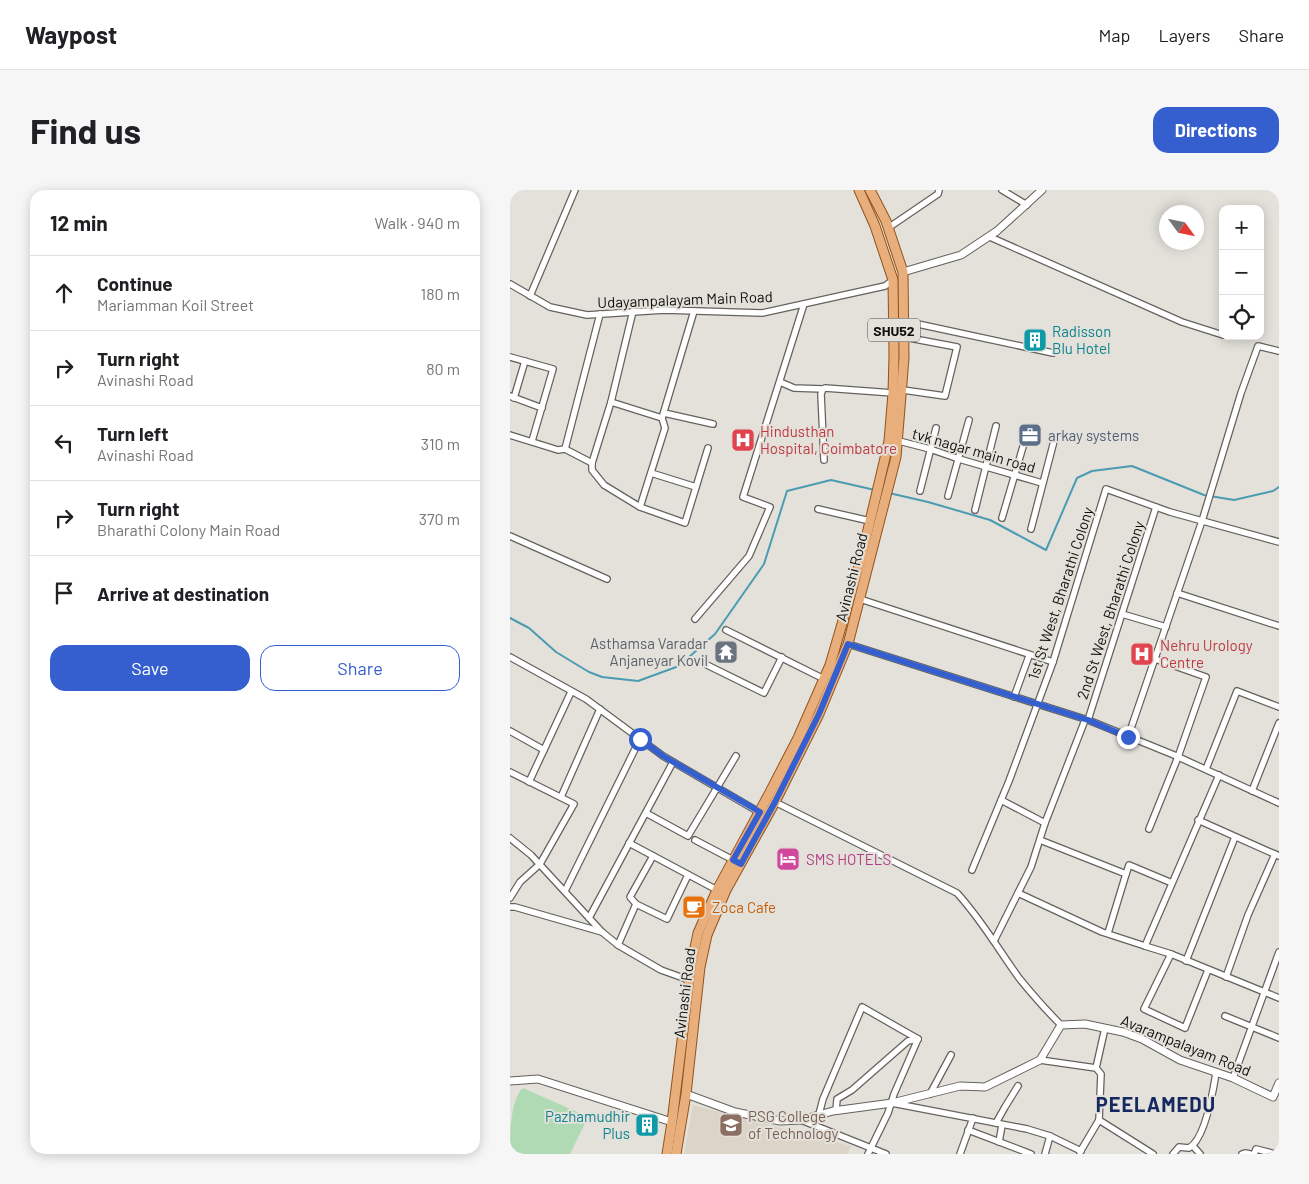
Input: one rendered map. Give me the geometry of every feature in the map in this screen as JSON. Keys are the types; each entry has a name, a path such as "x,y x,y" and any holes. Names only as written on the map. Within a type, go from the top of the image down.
{"main road":[{"name":"Avinashi Road","path":"676,1154 686,1094 700,967 706,934 727,880 775,802 819,714 848,644 860,599 880,499 881,475 889,441 893,393 893,280 875,226 859,190"},
{"name":"Avinashi Road","path":"737,862 798,738 824,679 838,641 870,521 891,478 899,441 903,390 903,272 888,228 870,190"},
{"name":"Avinashi Road","path":"672,1122 689,980 698,933 717,890 727,880"},
{"name":"SHU52","path":"666,1154 672,1122"}],"street":[{"path":"530,296 575,190"},
{"path":"888,228 938,194 939,190"},
{"path":"1002,190 1027,205"},
{"path":"903,272 960,255 990,237 1042,190"},
{"path":"990,237 1182,322 1219,334"},
{"name":"Udayampalayam Main Road","path":"510,284 550,307 588,315 633,311 762,313 884,286 893,280"},
{"path":"695,619 749,556 770,507 744,497 804,304"},
{"path":"633,311 611,402 592,463 592,470 604,485 640,507 685,523 708,448"},
{"path":"640,507 665,428 663,415 694,311"},
{"path":"565,449 600,314"},
{"path":"904,321 1054,353"},
{"path":"903,390 945,396 957,347 904,337"},
{"path":"1128,737 1202,521 1241,393 1258,346 1279,352"},
{"path":"510,357 553,370 532,441"},
{"path":"525,361 512,397 542,408"},
{"path":"780,382 794,388 823,390 826,388 893,393"},
{"path":"823,390 821,394 824,460"},
{"path":"611,402 663,415 713,424"},
{"path":"948,496 969,420"},
{"path":"975,510 996,426"},
{"path":"920,491 936,428"},
{"path":"1002,518 1026,434"},
{"path":"510,435 558,450 565,449 592,463"},
{"name":"tvk nagar main road","path":"899,441 1042,483"},
{"path":"1031,528 1054,441"},
{"path":"651,473 696,487"},
{"name":"1st St West, Bharathi Colony","path":"972,870 1001,800 1053,662 1106,489 1156,507"},
{"path":"1156,507 1279,542"},
{"name":"2nd St West, Bharathi Colony","path":"994,941 1031,867 1045,823 1087,720 1156,507"},
{"path":"818,509 870,521"},
{"path":"510,536 607,579"},
{"path":"1178,593 1279,626"},
{"path":"860,599 1029,656 1053,662"},
{"path":"1122,614 1166,627"},
{"path":"726,630 824,679"},
{"path":"848,644 1087,720 1178,757 1279,803"},
{"path":"1014,697 1029,656"},
{"path":"510,657 600,709 673,762 760,812"},
{"path":"707,665 764,693 782,657"},
{"path":"1149,829 1178,757 1206,678 1155,659"},
{"path":"1206,770 1238,691 1279,707"},
{"path":"529,782 570,692"},
{"path":"561,797 600,709"},
{"path":"1252,790 1279,722"},
{"path":"510,731 544,750"},
{"path":"565,891 640,739"},
{"path":"646,813 688,836 736,756"},
{"path":"589,918 673,762"},
{"path":"510,772 574,804 540,864 520,882 510,898"},
{"path":"1145,946 1218,775"},
{"path":"1001,800 1045,823"},
{"path":"686,1094 735,1112 780,1121 801,1120 819,1114 892,1103 960,1086 985,1087 1040,1060 1061,1025 1025,984 971,908 957,893 775,802"},
{"path":"1198,820 1277,855 1248,915 1226,977"},
{"path":"510,838 540,864 602,932 618,945 661,970 689,980"},
{"path":"1186,961 1235,838"},
{"path":"695,840 737,862"},
{"path":"1040,840 1126,874"},
{"path":"629,843 717,890"},
{"path":"653,856 630,897 636,904 668,919 688,875"},
{"path":"1108,933 1129,864 1172,883"},
{"path":"1018,893 1102,932 1171,954 1279,998"},
{"path":"618,945 636,904"},
{"path":"510,907 602,932"},
{"path":"1233,1078 1279,952"},
{"path":"1171,954 1144,1009 1185,1028 1208,970"},
{"path":"819,1114 823,1099 862,1007 918,1038"},
{"path":"1225,1016 1279,1038"},
{"name":"Avarampalayam Road","path":"1061,1025 1085,1024 1142,1039 1180,1060 1233,1078 1276,1098 1279,1085"},
{"path":"1096,1068 1105,1028"},
{"path":"870,1151 918,1038"},
{"path":"836,1111 837,1099 852,1090 908,1041 918,1038"},
{"path":"930,1094 950,1055"},
{"path":"892,1103 1026,1129 1050,1136 1079,1152 1099,1120 1101,1074 1096,1068 1040,1060"},
{"path":"1173,1154 1179,1147 1189,1148 1197,1142 1214,1090 1216,1073"},
{"path":"510,1081 538,1079 672,1122"},
{"path":"999,1142 999,1124 1004,1106 1018,1086"},
{"path":"960,1154 973,1118"},
{"path":"801,1120 870,1151 886,1154"},
{"path":"1099,1120 1154,1154"},
{"path":"968,1130 1031,1154"},
{"path":"1045,1154 1050,1136"},
{"path":"1193,1146 1200,1154"},
{"path":"1242,1154 1252,1154 1256,1149 1274,1154"}],"shaded area":[{"name":"PSG College of Technology","path":"693,1105 851,1146 847,1154 684,1154"}],"green space":[{"path":"523,1088 588,1117 570,1154 510,1154 513,1109 515,1100"}],"waterway":[{"path":"889,493 990,520 1046,550 1077,478 1092,471 1132,466 1204,495 1234,500 1273,491 1279,487"},
{"path":"510,618 529,628 556,652 589,672 602,677 638,681 679,666 715,634 764,564 787,491 831,480 875,490"}],"place":[{"name":"Radisson Blu Hotel","path":"1035,340"},
{"name":"arkay systems","path":"1030,435"},
{"name":"Hindusthan Hospital, Coimbatore","path":"743,440"},
{"name":"Asthamsa Varadar Anjaneyar Kovil","path":"726,652"},
{"name":"Nehru Urology Centre","path":"1142,654"},
{"name":"SMS HOTELS","path":"788,859"},
{"name":"Zoca Cafe","path":"694,907"},
{"name":"Pazhamudhir Plus","path":"647,1125"},
{"name":"PSG College of Technology","path":"731,1125"}],"district":[{"name":"PEELAMEDU","path":"1156,1104"}],"route":[{"path":"640,739 663,756 760,812 733,860 741,864 775,802 819,714 848,644 1088,720 1128,737"}]}
